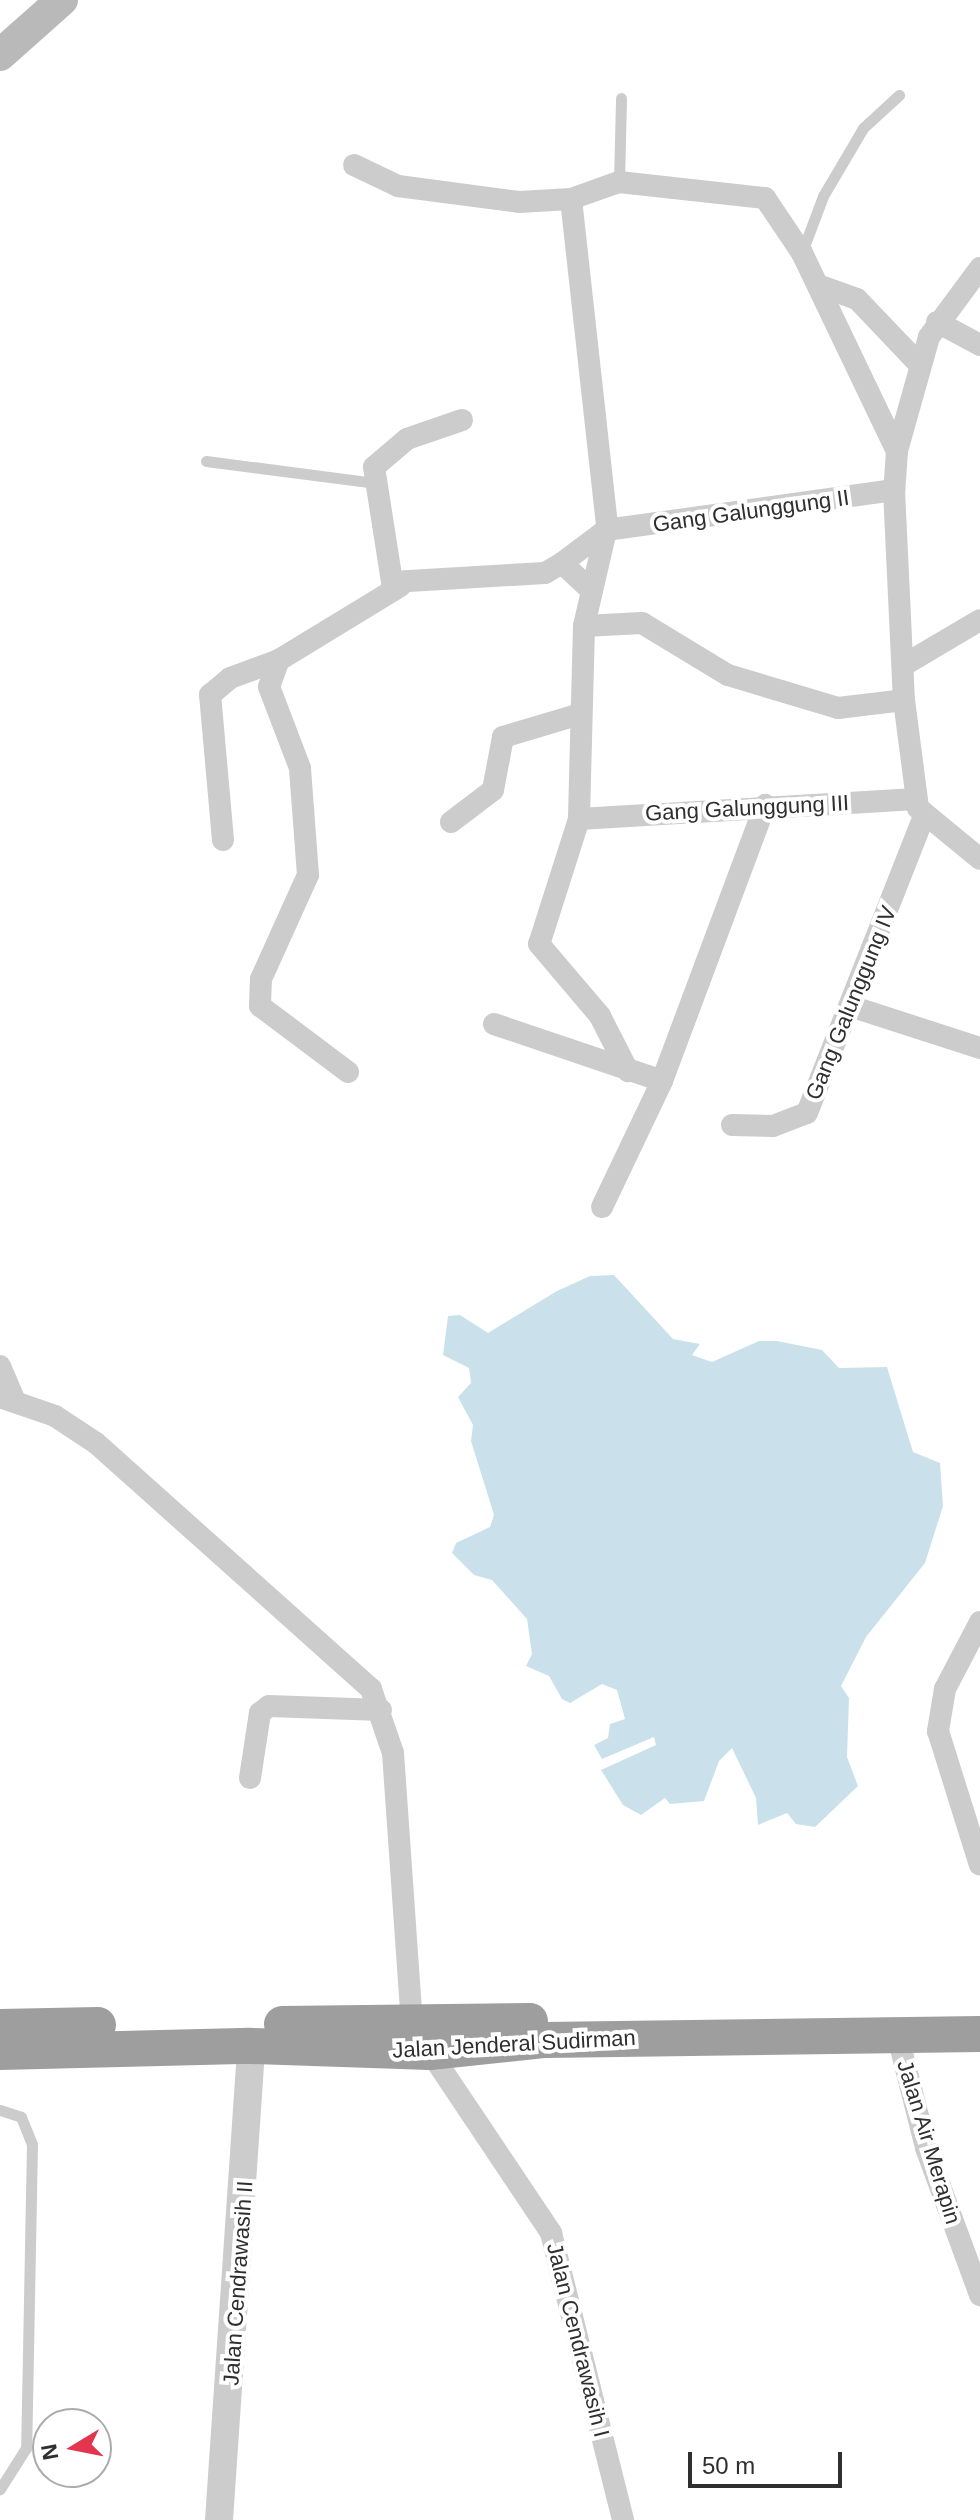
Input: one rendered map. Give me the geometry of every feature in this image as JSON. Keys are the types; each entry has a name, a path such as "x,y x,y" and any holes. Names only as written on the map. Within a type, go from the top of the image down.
{"highway":[{"name":"Jalan Jenderal Sudirman","path":"0,2052 251,2046 980,2013"},
{"name":"Jalan Jenderal Sudirman","path":"0,2027 421,2037"},
{"name":"Jalan Jenderal Sudirman","path":"545,2031 980,2034"}],"main road":[{"path":"0,55 62,0"}],"street":[{"path":"354,165 398,186 519,202 571,199 619,182 752,192 780,211 897,451"},
{"path":"571,199 606,530 590,589 584,626 577,715 579,819 540,951 600,1016 628,1071"},
{"path":"980,268 937,322 919,364 897,451 894,490 904,700 919,809 980,859"},
{"path":"818,285 857,299 919,364"},
{"path":"937,322 980,345"},
{"path":"400,586 389,575 375,483 383,455 462,420"},
{"name":"Gang Galunggung II","path":"606,530 894,490"},
{"path":"223,840 210,695 230,678 279,660 400,586 457,573 545,573 606,530"},
{"path":"562,563 590,589"},
{"path":"904,665 980,620"},
{"path":"584,626 642,623 728,675 838,708 904,700"},
{"path":"279,660 269,687 300,768 308,875 261,979 260,1006 348,1072"},
{"path":"451,822 493,790 503,737 577,715"},
{"path":"602,1207 662,1081 765,805"},
{"name":"Gang Galunggung III","path":"579,819 765,805 919,809"},
{"name":"Gang Galunggung IV","path":"732,1125 800,1120 850,1006 919,809"},
{"path":"850,1006 980,1048"},
{"path":"494,1024 662,1081"},
{"path":"0,1366 7,1397 96,1443 298,1620 371,1689 381,1710 393,1753 421,2037"},
{"path":"980,1622 945,1689 938,1731 980,1865"},
{"path":"250,1778 260,1713 269,1706 381,1710"},
{"name":"Jalan Air Merapin","path":"897,2033 926,2148 980,2295"},
{"name":"Jalan Cendrawasih I","path":"421,2037 551,2233 623,2520"},
{"name":"Jalan Cendrawasih II","path":"219,2520 251,2046"}],"lane":[{"path":"802,253 823,196 863,128 899,95"},
{"path":"619,182 621,98"},
{"path":"206,461 375,483"},
{"path":"0,2110 21,2117 32,2144 26,2448 0,2489"}],"water":[{"path":"614,1275 673,1339 700,1344 692,1355 712,1362 759,1341 777,1341 822,1350 839,1368 887,1367 913,1452 940,1463 943,1506 925,1563 866,1637 841,1686 849,1698 847,1757 858,1786 815,1827 796,1824 787,1813 758,1825 756,1798 732,1748 719,1761 704,1801 670,1804 665,1798 641,1815 623,1805 601,1770 656,1745 654,1737 602,1759 594,1745 608,1738 610,1724 625,1719 617,1690 602,1684 570,1703 562,1699 549,1676 526,1666 532,1654 527,1619 492,1580 474,1575 452,1553 456,1543 490,1527 494,1515 471,1441 473,1425 458,1397 471,1383 469,1368 443,1355 448,1316 460,1315 488,1333 557,1291 590,1276"}]}
